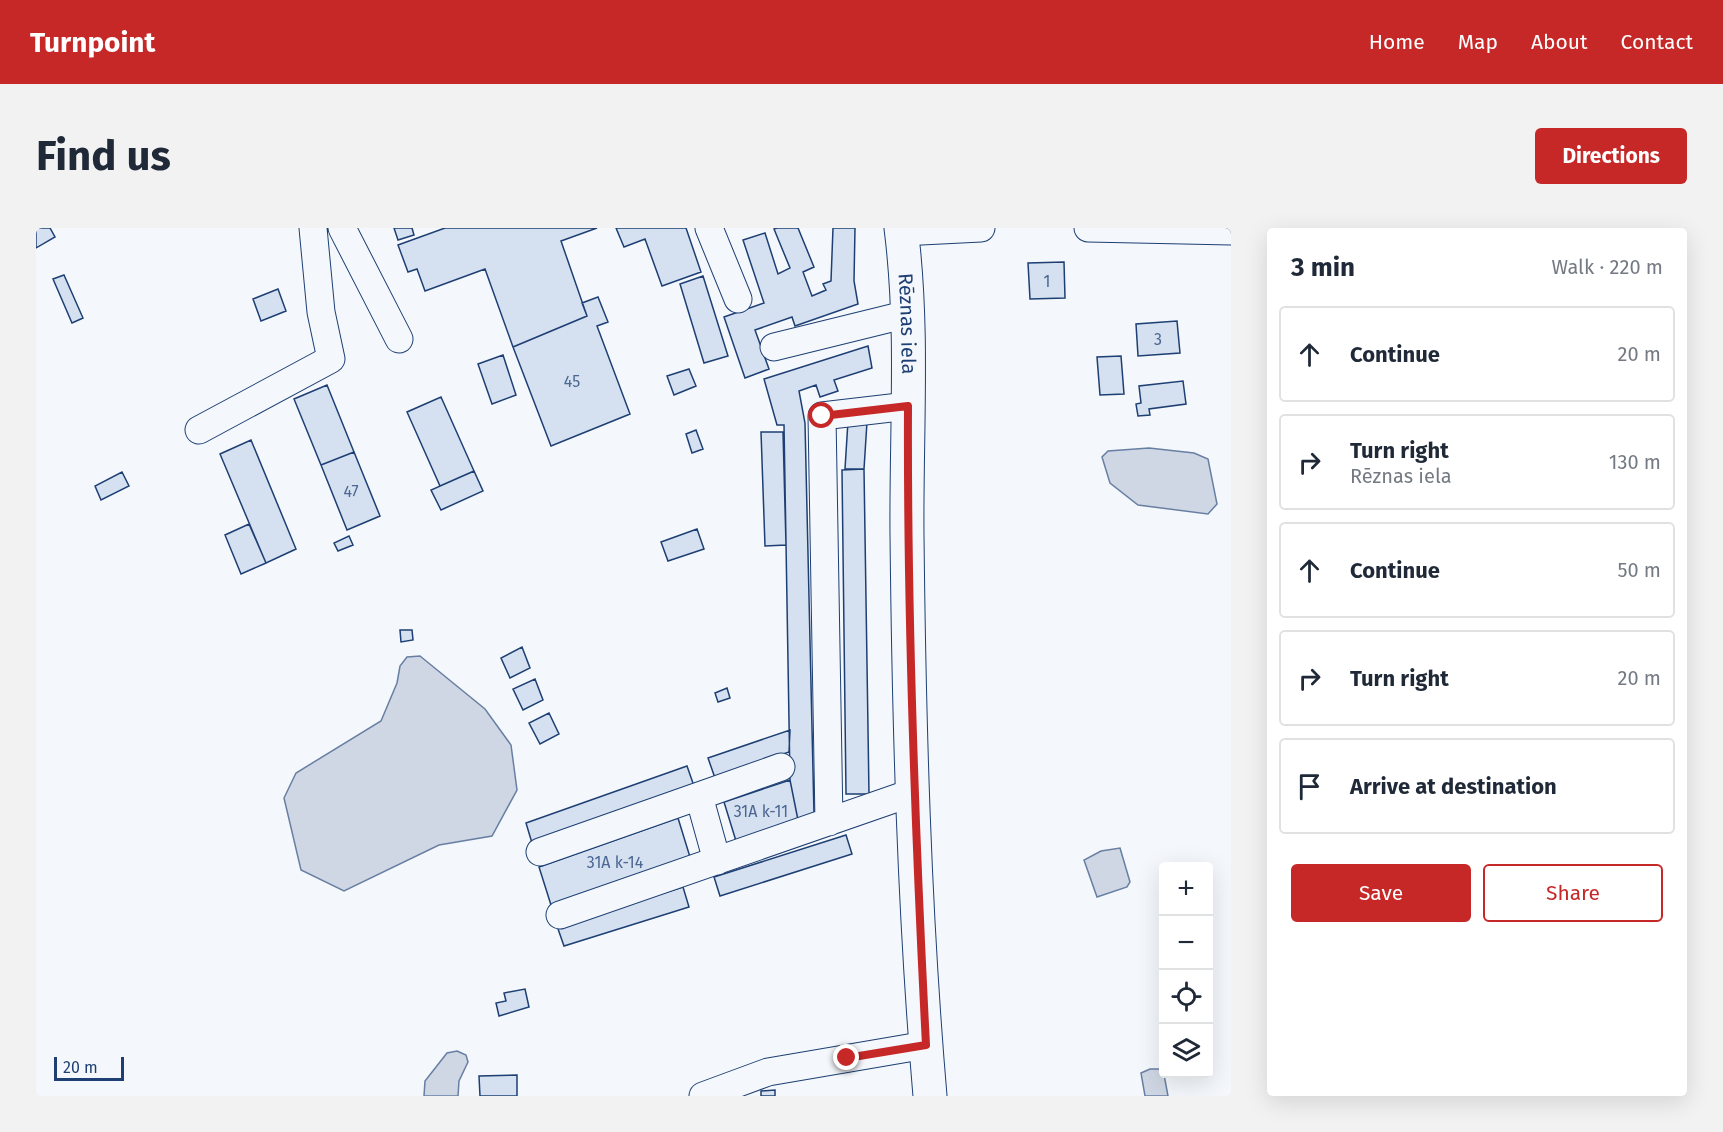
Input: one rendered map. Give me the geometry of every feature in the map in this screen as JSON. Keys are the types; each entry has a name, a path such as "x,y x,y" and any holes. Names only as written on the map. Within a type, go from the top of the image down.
{"main road":[{"name":"Rēznas iela","path":"901,230 908,314 907,536 916,853 930,1096"}],"street":[{"path":"199,430 331,359 321,312 312,228"},
{"path":"342,228 399,339"},
{"path":"709,228 738,299"},
{"path":"901,230 981,228"},
{"path":"1088,228 1231,231"},
{"path":"774,347 908,314"},
{"path":"829,822 822,416 908,406"},
{"path":"540,852 781,767"},
{"path":"560,915 914,792"},
{"path":"699,796 717,861"},
{"path":"703,1096 768,1072 926,1045"}],"shaded area":[{"path":"1149,448 1194,453 1208,459 1217,504 1208,514 1138,505 1110,483 1102,457 1108,451"},
{"path":"420,656 485,709 511,745 517,790 492,836 439,845 344,891 301,870 284,798 296,773 381,721 397,683 400,666 407,657"},
{"path":"1120,848 1130,882 1127,887 1097,897 1084,860 1101,851"},
{"path":"457,1051 466,1055 468,1062 459,1081 458,1096 424,1096 425,1081 447,1053"},
{"path":"1150,1069 1159,1069 1159,1078 1165,1078 1168,1096 1145,1096 1141,1073"}],"building":[{"path":"36,228 50,228 55,237 36,248"},
{"path":"394,228 412,228 414,235 398,240"},
{"path":"445,228 597,228 561,241 587,316 513,347 485,269 425,291 417,269 408,272 398,245"},
{"path":"616,228 686,228 701,272 662,286 645,239 624,247"},
{"path":"798,228 814,267 803,272 812,296 826,290 823,284 831,281 833,228 855,228 854,281 858,304 795,326 792,317 755,330 769,369 745,378 724,317 764,303 743,240 765,233 778,274 790,268 774,229"},
{"path":"1064,262 1065,298 1030,299 1028,263"},
{"path":"64,275 83,318 72,323 53,279"},
{"path":"703,276 728,356 704,363 680,284"},
{"path":"278,289 286,311 261,321 253,299"},
{"path":"598,297 608,322 597,326 630,414 551,446 513,347 587,316 582,303"},
{"path":"1177,321 1180,353 1138,356 1136,324"},
{"path":"868,346 872,368 834,380 838,391 820,397 816,385 799,391 805,423 814,815 798,820 790,780 784,425 777,425 764,379"},
{"path":"503,355 516,395 492,404 478,364"},
{"path":"1121,356 1124,394 1100,395 1097,357"},
{"path":"689,369 696,386 674,395 667,376"},
{"path":"1183,381 1186,404 1149,409 1150,415 1138,416 1136,404 1141,403 1139,386"},
{"path":"327,385 354,452 321,465 294,399"},
{"path":"441,397 474,471 440,486 407,412"},
{"path":"848,421 867,422 864,469 845,469"},
{"path":"696,430 703,449 692,453 686,434"},
{"path":"761,432 783,432 786,545 765,546"},
{"path":"251,440 296,549 266,563 220,454"},
{"path":"354,452 380,516 347,530 321,465"},
{"path":"864,469 869,794 846,794 842,470"},
{"path":"474,471 483,491 441,510 431,490"},
{"path":"122,472 129,486 101,500 95,486"},
{"path":"249,524 266,563 241,574 225,535"},
{"path":"697,529 704,549 668,561 661,542"},
{"path":"349,536 353,545 338,551 334,543"},
{"path":"400,630 412,630 413,640 401,642"},
{"path":"522,647 530,668 510,678 501,658"},
{"path":"535,679 543,700 523,710 513,689"},
{"path":"727,688 730,698 718,702 715,693"},
{"path":"549,713 559,734 540,744 529,723"},
{"path":"790,730 789,752 715,778 708,758"},
{"path":"687,766 694,786 532,843 526,823"},
{"path":"790,780 798,820 736,841 724,802"},
{"path":"678,818 690,857 551,905 539,867"},
{"path":"846,835 852,854 720,896 714,877"},
{"path":"683,887 689,907 564,946 557,926"},
{"path":"525,989 529,1007 499,1016 496,1003 506,1001 504,993"},
{"path":"517,1075 517,1096 480,1096 479,1076"},
{"path":"775,1090 775,1096 761,1096 761,1091"}],"route":[{"path":"822,416 908,406 907,536 914,792 926,1045 847,1058"}]}
